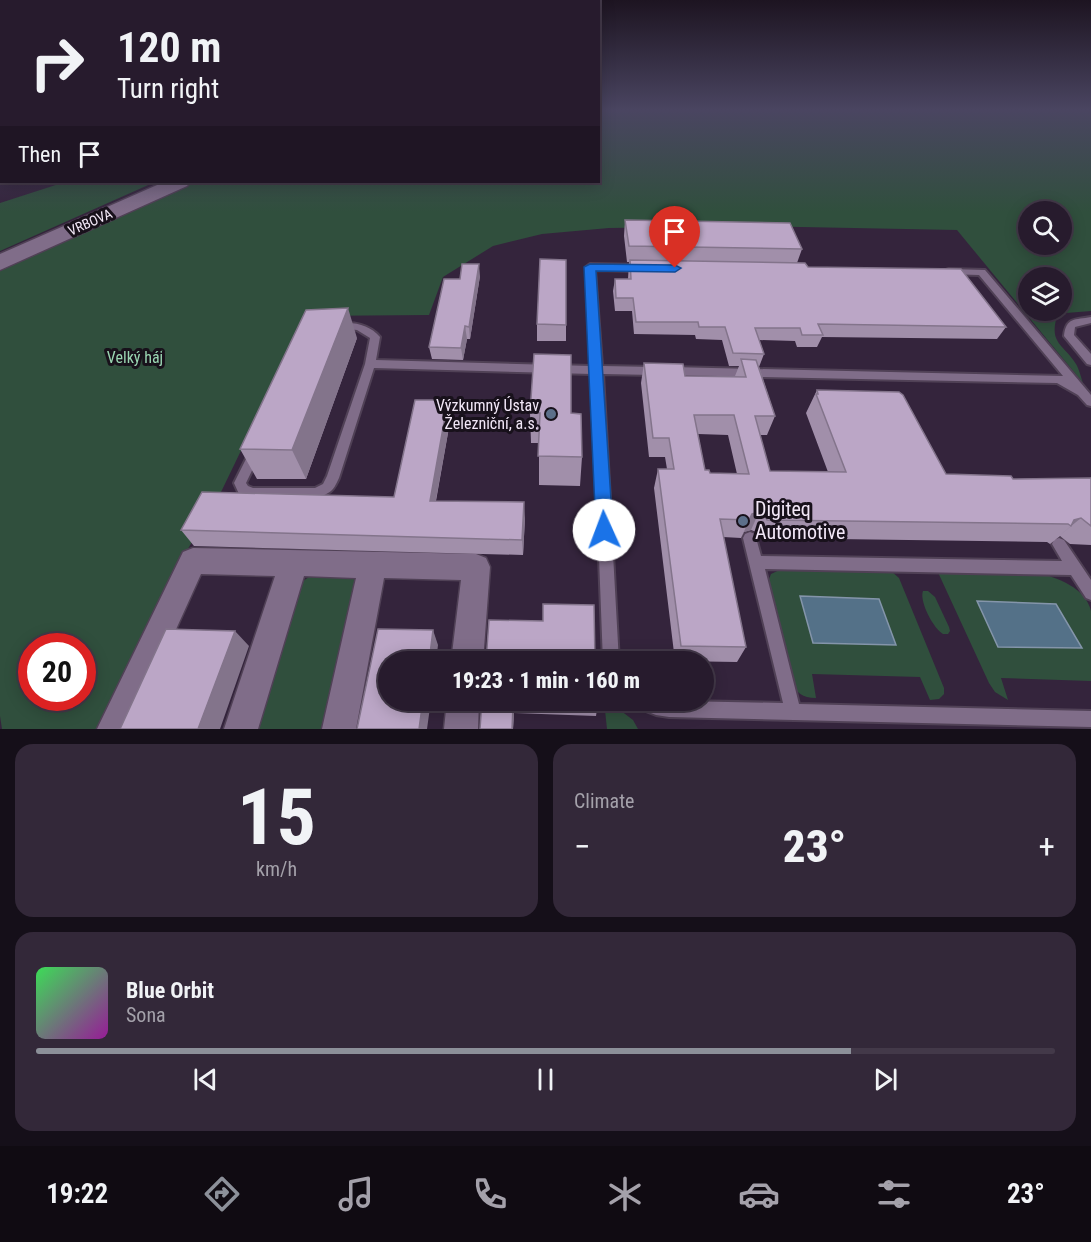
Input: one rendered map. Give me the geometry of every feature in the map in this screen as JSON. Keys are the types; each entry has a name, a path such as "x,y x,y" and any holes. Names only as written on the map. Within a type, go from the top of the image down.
{"main road":[{"name":"VRBOVA","path":"0,263 178,183"}],"street":[{"path":"114,729 194,561 476,567 468,651"},
{"path":"241,729 294,562"},
{"path":"339,729 373,564"},
{"path":"461,729 463,711"}],"lane":[{"path":"610,651 590,267 654,268"},
{"path":"942,272 982,272 1091,402"},
{"path":"1091,320 1074,323 1069,332 1091,361"},
{"path":"260,441 240,483 243,490 253,493 316,493 327,488 333,478 370,364 375,338 364,328 333,327"},
{"path":"370,364 1059,378 1082,392"},
{"path":"750,538 793,712"},
{"path":"1059,544 1091,593"},
{"path":"755,562 1075,568"},
{"path":"714,710 793,712 981,723 1091,719"}],"green space":[{"name":"Velký háj","path":"600,144 1091,144 1091,311 1072,313 1072,267 1018,267 1018,304 957,230 755,226 609,228 542,234 493,246 443,277 429,315 306,316 222,490 174,573 98,729 2,729 0,716 0,271 192,183 600,183"},
{"path":"62,183 153,183 0,251 0,203"},
{"name":"Velký háj","path":"1032,321 1056,321 1057,340 1076,364 1083,383"},
{"path":"786,567 891,571 899,578 944,688 944,694 939,699 930,700 920,677 812,674 816,698 800,694 790,681 766,587 771,574"},
{"path":"936,568 1037,573 1053,577 1077,590 1088,603 1091,611 1091,681 1001,678 1008,700 995,692"},
{"path":"312,575 351,576 358,583 328,729 248,729 291,589"},
{"path":"923,591 928,591 935,597 949,627 948,634 939,631 931,620 923,601"},
{"path":"605,711 621,711 633,720 638,729 607,729"}],"water":[{"path":"800,596 879,599 896,645 813,643"},
{"path":"977,601 1056,604 1082,648 998,647"}],"building":[{"path":"625,220 790,223 802,249 629,246"},
{"path":"540,259 566,260 566,325 537,324"},
{"path":"630,260 805,263 808,267 961,269 1006,327 818,324 823,335 802,335 800,328 755,328 764,354 733,353 725,327 699,327 698,322 636,322 633,298 616,298 615,279 631,279"},
{"path":"462,264 479,264 469,327 465,326 461,348 429,347 444,279 460,279"},
{"path":"348,308 292,450 240,449 306,310"},
{"name":"Výzkumný Ústav Železniční, a.s.","path":"534,354 571,355 571,413 581,414 582,457 538,456 540,413 530,413"},
{"path":"741,359 756,360 775,416 755,416 770,471 846,472 816,394 818,394 817,390 899,392 903,395 946,474 1011,476 1013,479 1091,478 1091,526 1081,518 1074,520 1071,526 1068,524 767,520 765,514 759,512 752,514 749,520 720,519 746,647 681,646 658,469 674,469 669,438 653,438 644,363 683,364 685,376 746,377","holes":["694,415 734,415 749,474 710,473 709,470 705,470"]},
{"path":"415,400 448,400 430,501 524,502 522,540 181,530 202,492 394,497"},
{"path":"543,604 594,605 595,651 487,651 489,620 543,621"},
{"path":"166,629 235,631 198,729 120,729"},
{"path":"378,629 433,630 430,651 378,651 378,711 421,711 419,729 357,729"},
{"path":"481,711 513,711 512,729 480,729"}],"place":[{"name":"Výzkumný Ústav Železniční, a.s.","path":"551,414"},
{"name":"Digiteq Automotive","path":"743,521"}],"route":[{"path":"604,530 590,267 675,268"}]}
